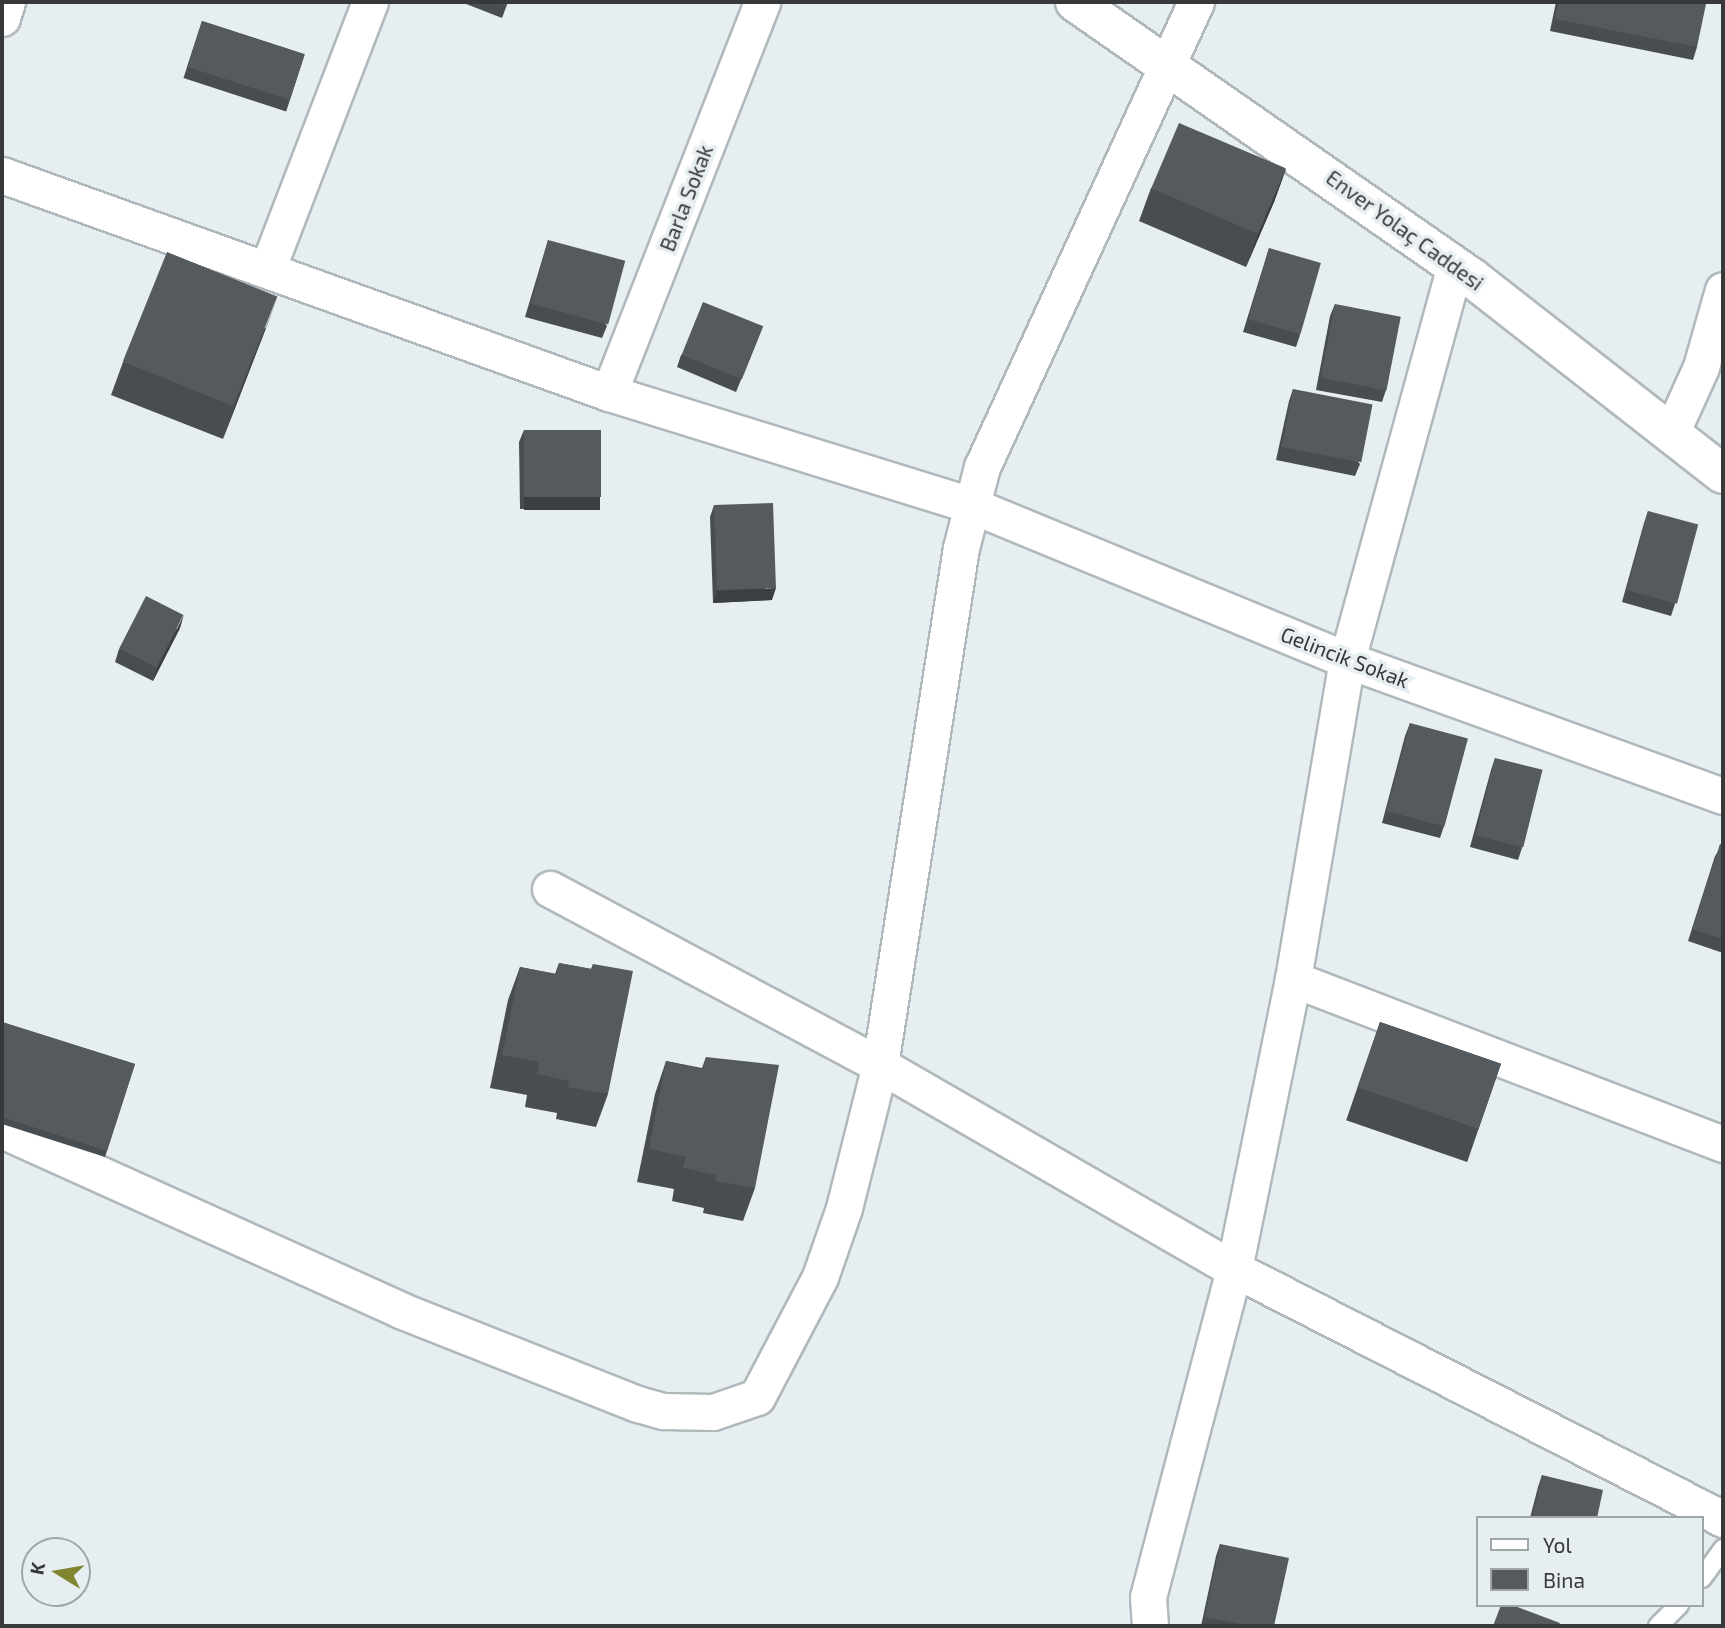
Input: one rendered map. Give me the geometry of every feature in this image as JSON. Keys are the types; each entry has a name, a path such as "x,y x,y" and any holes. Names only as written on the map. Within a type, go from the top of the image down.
{"street":[{"path":"2,18 7,2"},
{"path":"267,270 370,2"},
{"name":"Barla Sokak","path":"609,393 762,2"},
{"name":"Enver Yolaç Caddesi","path":"1075,2 1455,266 1672,431 1723,474"},
{"path":"2,1130 400,1310 638,1404 663,1410 713,1412 757,1397 791,1338 844,1208 880,1065 971,505 997,429 1196,2"},
{"name":"Gelincik Sokak","path":"2,175 609,393 971,505 1348,660 1723,796"},
{"path":"1150,1626 1148,1597 1234,1269 1293,979 1348,660 1455,266"},
{"path":"1672,431 1701,367 1723,290"},
{"path":"550,889 880,1065 1234,1269 1723,1519"},
{"path":"1293,979 1723,1144"}],"lane":[{"path":"1704,1575 1723,1549"},
{"path":"1658,1626 1677,1607"}],"building":[{"path":"1558,2 1706,4 1697,47 1555,19"},
{"path":"202,21 305,54 290,100 187,67"},
{"path":"1179,123 1286,168 1258,234 1151,188"},
{"path":"548,240 625,261 608,324 531,304"},
{"path":"1269,248 1321,263 1301,334 1249,319"},
{"path":"167,252 277,297 233,406 123,361"},
{"path":"703,302 763,326 742,379 682,355"},
{"path":"1335,304 1401,317 1386,390 1321,378"},
{"path":"1293,389 1373,404 1361,462 1282,447"},
{"path":"524,430 601,430 601,497 524,497"},
{"path":"773,503 776,588 717,590 714,505"},
{"path":"1648,511 1698,524 1677,604 1627,590"},
{"path":"146,596 183,615 157,668 119,649"},
{"path":"1410,723 1468,739 1444,826 1386,811"},
{"path":"1495,758 1543,770 1523,847 1476,836"},
{"path":"1720,844 1723,845 1723,939 1692,929"},
{"path":"559,963 592,969 593,964 633,971 608,1094 568,1087 569,1081 537,1074 539,1062 502,1055 520,967 557,974"},
{"path":"2,1022 135,1064 107,1151 2,1117"},
{"path":"1380,1022 1501,1064 1479,1129 1358,1087"},
{"path":"706,1057 779,1065 755,1188 715,1181 716,1175 683,1168 686,1157 649,1149 666,1061 703,1069"},
{"path":"1542,1475 1603,1490 1597,1516 1532,1516"},
{"path":"1220,1544 1289,1558 1274,1626 1250,1626 1205,1617"},
{"path":"1500,1607 1517,1607 1560,1623 1558,1626 1493,1626"}]}
